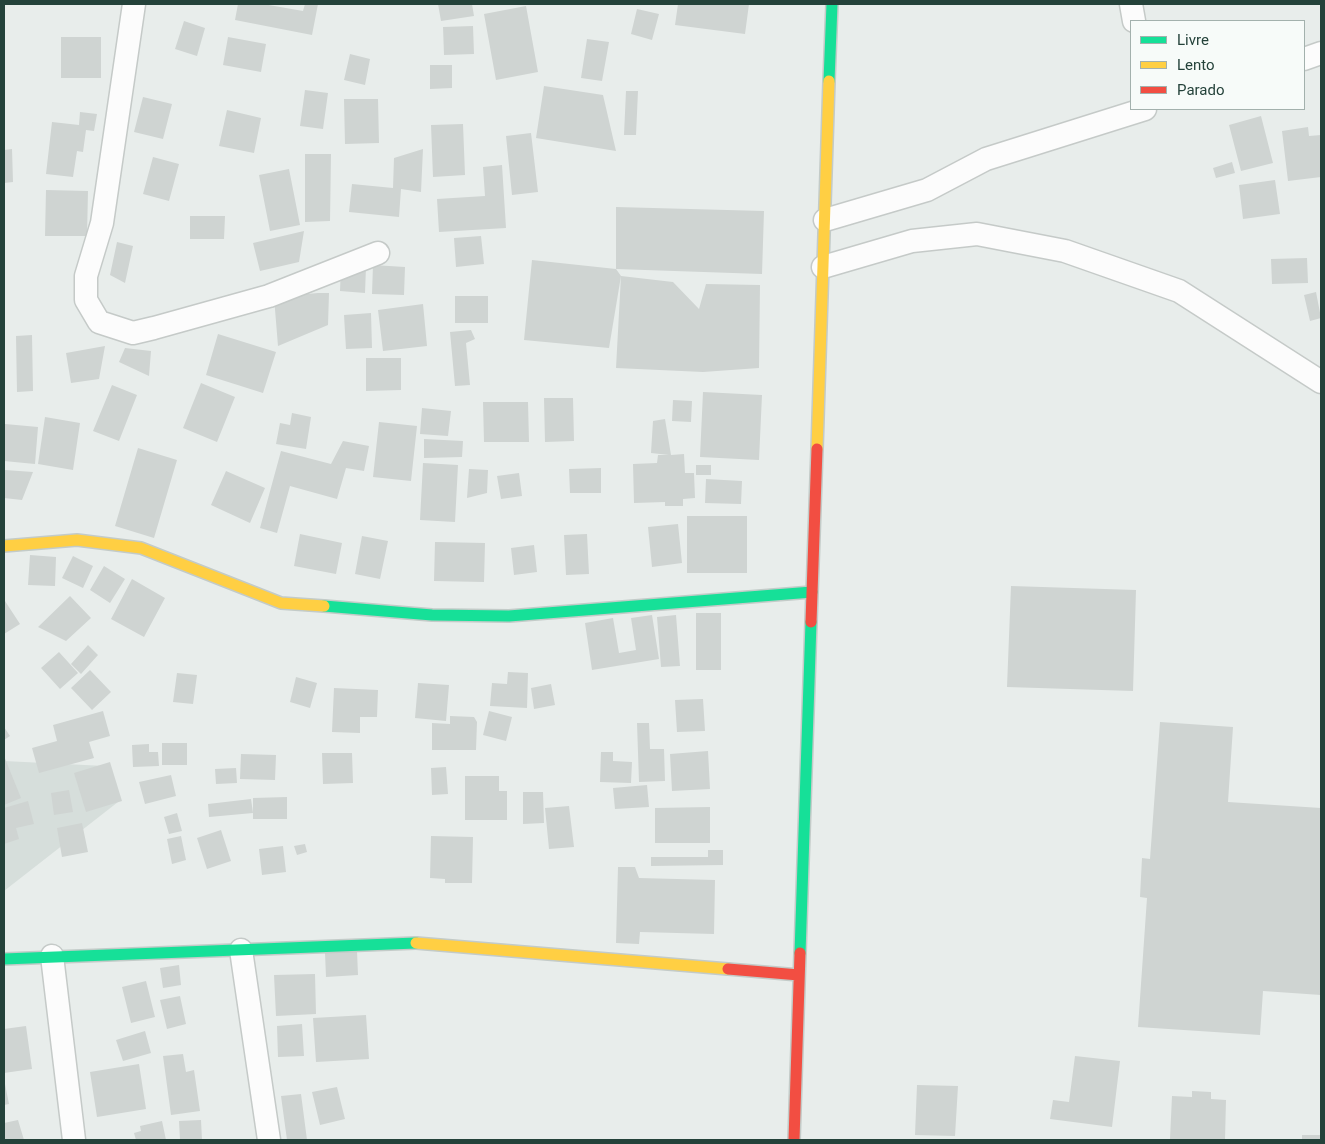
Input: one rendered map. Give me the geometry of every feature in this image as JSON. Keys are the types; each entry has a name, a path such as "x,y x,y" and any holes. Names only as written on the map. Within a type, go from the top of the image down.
{"street":[{"path":"134,4 102,223 86,276 86,300 99,322 132,333 154,328 269,296 378,253"},
{"path":"794,1140 832,4"},
{"path":"1131,4 1134,20"},
{"path":"1305,59 1321,53"},
{"path":"824,220 927,190 986,159 1142,110"},
{"path":"823,267 912,241 977,234 1066,250 1179,291 1321,382"},
{"path":"4,546 77,540 141,548 281,603 432,616 509,616 812,592"},
{"path":"4,959 417,943 799,976"},
{"path":"242,950 268,1140"},
{"path":"52,956 74,1140"}],"shaded area":[{"path":"4,761 105,766 118,802 4,891"}],"building":[{"path":"238,4 263,4 303,11 305,4 318,4 312,35 235,20"},
{"path":"438,4 472,4 474,16 441,21"},
{"path":"678,4 749,4 745,34 675,25"},
{"path":"526,6 538,72 496,80 484,14"},
{"path":"637,9 659,14 652,40 631,34"},
{"path":"184,21 205,28 197,56 175,49"},
{"path":"473,26 474,54 444,55 443,27"},
{"path":"61,37 101,37 101,78 61,78"},
{"path":"228,37 266,44 261,72 223,65"},
{"path":"587,39 609,42 602,81 581,78"},
{"path":"350,54 370,59 365,85 344,80"},
{"path":"430,65 452,65 452,88 430,89"},
{"path":"544,86 603,95 616,151 536,138"},
{"path":"305,90 328,93 323,129 300,126"},
{"path":"626,91 638,91 636,135 624,135"},
{"path":"143,97 172,104 163,139 134,132"},
{"path":"344,99 378,99 379,143 345,144"},
{"path":"227,110 261,118 254,153 219,146"},
{"path":"80,112 97,114 94,131 86,130 83,152 77,151 73,177 46,174 52,122 79,125"},
{"path":"1261,116 1273,163 1241,171 1229,125"},
{"path":"463,124 465,175 433,177 431,125"},
{"path":"1308,127 1309,136 1321,135 1321,177 1288,181 1282,131"},
{"path":"531,133 538,192 512,195 506,136"},
{"path":"12,149 13,182 4,183 4,150"},
{"path":"423,149 421,192 401,189 399,217 349,212 352,184 393,188 394,158"},
{"path":"305,154 331,154 330,221 305,222"},
{"path":"153,157 179,164 169,201 143,194"},
{"path":"1232,162 1235,173 1216,178 1213,168"},
{"path":"502,165 506,228 439,232 437,199 485,196 483,167"},
{"path":"289,169 300,225 270,231 259,175"},
{"path":"1275,180 1280,214 1243,219 1239,185"},
{"path":"46,190 88,191 87,236 45,236"},
{"path":"616,207 764,211 762,274 616,269"},
{"path":"190,216 225,216 224,239 190,239"},
{"path":"304,231 299,262 260,271 253,243"},
{"path":"481,236 484,264 456,267 454,238"},
{"path":"117,242 133,246 125,283 110,275"},
{"path":"1307,258 1308,283 1272,284 1271,259"},
{"path":"532,260 616,269 621,276 609,348 524,340"},
{"path":"373,265 405,267 404,295 372,294"},
{"path":"341,266 366,267 365,293 340,291"},
{"path":"621,276 673,282 699,309 706,284 760,285 759,368 703,372 616,368"},
{"path":"1316,292 1321,318 1310,321 1304,295"},
{"path":"329,293 328,325 278,346 274,297"},
{"path":"455,296 488,296 488,323 455,323"},
{"path":"423,304 427,346 383,351 378,310"},
{"path":"371,313 372,348 346,349 344,315"},
{"path":"471,330 475,339 466,343 470,385 455,386 450,332"},
{"path":"218,334 276,352 263,393 206,375"},
{"path":"32,335 33,391 17,392 16,336"},
{"path":"105,346 99,379 71,383 66,353"},
{"path":"125,348 151,351 149,376 119,362"},
{"path":"366,358 401,358 401,390 366,391"},
{"path":"201,383 235,397 217,442 183,428"},
{"path":"112,385 137,395 119,441 93,431"},
{"path":"703,392 762,395 759,460 700,457"},
{"path":"544,398 573,398 574,441 545,442"},
{"path":"673,400 692,401 691,422 672,421"},
{"path":"483,402 528,402 529,442 484,442"},
{"path":"422,408 451,411 448,436 420,434"},
{"path":"292,413 311,417 306,449 276,444 280,423 290,425"},
{"path":"45,417 80,423 73,470 38,464"},
{"path":"665,419 671,455 684,454 685,473 694,473 695,498 683,499 683,506 665,506 665,502 634,503 633,464 657,463 658,455 669,455 651,453 653,421"},
{"path":"379,422 417,426 411,481 373,477"},
{"path":"5,424 38,427 35,464 4,461"},
{"path":"424,439 463,441 462,457 424,458"},
{"path":"343,441 369,446 364,471 346,468 337,499 290,486 277,533 260,528 281,451 331,464"},
{"path":"138,448 177,460 154,538 115,526"},
{"path":"423,463 458,465 455,522 420,520"},
{"path":"696,465 711,465 711,475 696,475"},
{"path":"601,468 601,493 570,493 569,469"},
{"path":"469,469 488,470 487,493 467,498"},
{"path":"5,470 33,472 22,500 4,498"},
{"path":"226,471 265,488 250,523 211,505"},
{"path":"519,473 522,496 501,499 497,476"},
{"path":"706,479 742,481 741,504 705,503"},
{"path":"687,516 747,516 747,573 687,573"},
{"path":"678,524 682,563 652,567 648,527"},
{"path":"300,534 342,543 336,574 294,566"},
{"path":"587,534 589,574 566,575 564,535"},
{"path":"362,536 388,541 380,579 355,574"},
{"path":"435,542 485,543 484,582 434,581"},
{"path":"534,545 537,572 514,575 511,548"},
{"path":"30,555 56,557 55,586 28,585"},
{"path":"73,556 93,566 83,588 62,578"},
{"path":"104,566 125,579 110,603 90,590"},
{"path":"132,579 165,598 144,637 111,619"},
{"path":"1011,586 1136,590 1133,691 1007,687"},
{"path":"70,596 91,618 66,641 38,627"},
{"path":"4,602 20,624 4,634"},
{"path":"696,613 721,613 721,670 696,670"},
{"path":"652,615 659,659 592,670 585,623 613,618 619,653 636,650 631,618"},
{"path":"676,615 680,666 661,667 657,617"},
{"path":"88,645 98,655 81,674 71,664"},
{"path":"59,652 78,673 60,689 41,668"},
{"path":"90,670 111,692 92,710 71,688"},
{"path":"508,672 528,673 527,708 490,706 492,683 507,684"},
{"path":"177,673 197,675 193,704 173,702"},
{"path":"296,677 317,683 310,708 290,702"},
{"path":"418,683 449,685 446,721 415,718"},
{"path":"551,684 555,705 534,709 531,688"},
{"path":"334,688 378,690 377,717 360,717 360,733 332,732"},
{"path":"703,699 705,731 677,732 675,700"},
{"path":"103,711 110,736 89,742 94,758 39,773 32,748 57,741 53,725"},
{"path":"489,711 512,717 506,741 483,735"},
{"path":"450,716 474,717 477,722 476,750 432,750 432,723 450,724"},
{"path":"1160,722 1233,727 1228,802 1321,808 1321,995 1263,991 1260,1035 1138,1027 1147,898 1140,897 1142,858 1150,859"},
{"path":"637,723 649,723 650,749 664,749 665,781 639,782"},
{"path":"4,727 10,736 4,740"},
{"path":"162,743 187,743 187,765 162,765"},
{"path":"149,744 149,752 158,752 159,766 133,767 132,745"},
{"path":"708,751 710,789 672,791 670,754"},
{"path":"601,752 613,752 613,761 632,762 631,783 600,782"},
{"path":"322,753 352,753 353,783 323,784"},
{"path":"241,754 276,755 275,780 240,779"},
{"path":"4,756 21,798 4,805"},
{"path":"110,762 122,801 86,812 74,773"},
{"path":"446,767 448,794 432,795 431,768"},
{"path":"236,768 237,783 216,784 215,769"},
{"path":"171,775 176,796 145,804 139,782"},
{"path":"465,776 499,776 499,791 507,791 507,820 465,820"},
{"path":"647,785 649,807 615,809 613,788"},
{"path":"69,790 73,812 54,815 51,793"},
{"path":"523,792 543,792 544,823 523,824"},
{"path":"287,797 287,819 253,819 253,798"},
{"path":"251,799 253,813 209,817 208,804"},
{"path":"28,801 34,824 16,828 19,839 4,844 4,808"},
{"path":"569,806 574,847 549,849 545,808"},
{"path":"710,807 710,843 655,843 655,808"},
{"path":"177,813 182,831 169,834 164,817"},
{"path":"82,823 88,852 62,857 57,828"},
{"path":"221,830 231,861 207,869 197,838"},
{"path":"181,836 186,860 172,864 167,839"},
{"path":"431,836 473,837 472,883 445,883 445,879 430,878"},
{"path":"305,844 307,852 297,855 294,846"},
{"path":"283,846 286,872 262,875 259,849"},
{"path":"708,850 723,850 723,865 651,866 651,857 708,857"},
{"path":"618,867 635,867 639,878 715,880 714,934 640,932 639,944 616,943"},
{"path":"357,951 358,975 326,977 325,953"},
{"path":"179,965 181,985 163,988 160,968"},
{"path":"315,974 316,1014 276,1016 274,975"},
{"path":"146,981 155,1017 131,1023 122,987"},
{"path":"180,996 186,1024 167,1029 160,1000"},
{"path":"366,1015 369,1059 316,1062 313,1018"},
{"path":"302,1024 304,1056 278,1057 277,1026"},
{"path":"26,1026 32,1069 4,1073 4,1029"},
{"path":"145,1031 151,1053 123,1061 116,1040"},
{"path":"183,1054 186,1072 194,1070 200,1111 171,1115 163,1056"},
{"path":"1075,1056 1120,1061 1112,1127 1050,1119 1053,1100 1069,1102"},
{"path":"139,1064 146,1109 97,1117 90,1072"},
{"path":"4,1079 9,1104 4,1105"},
{"path":"917,1085 958,1086 955,1136 915,1135"},
{"path":"337,1087 345,1119 320,1125 312,1092"},
{"path":"1192,1091 1211,1092 1211,1099 1226,1100 1225,1140 1170,1139 1172,1096 1192,1097"},
{"path":"301,1094 307,1140 287,1140 281,1096"},
{"path":"18,1120 24,1140 4,1140 4,1123"},
{"path":"201,1120 202,1140 180,1140 179,1121"},
{"path":"162,1121 166,1140 136,1140 134,1133 141,1131 140,1126"},
{"path":"1302,1135 1321,1135 1321,1140 1302,1140"}],"traffic: fast":[{"path":"829,81 832,4"},
{"path":"324,606 432,615 509,616 812,592"},
{"path":"800,953 811,622"},
{"path":"4,959 416,943"}],"traffic: slow":[{"path":"817,449 829,81"},
{"path":"4,546 77,540 141,548 281,603 324,606"},
{"path":"416,943 728,969"}],"traffic: jam":[{"path":"811,622 817,449"},
{"path":"794,1140 800,953"},
{"path":"728,969 799,975"}]}
